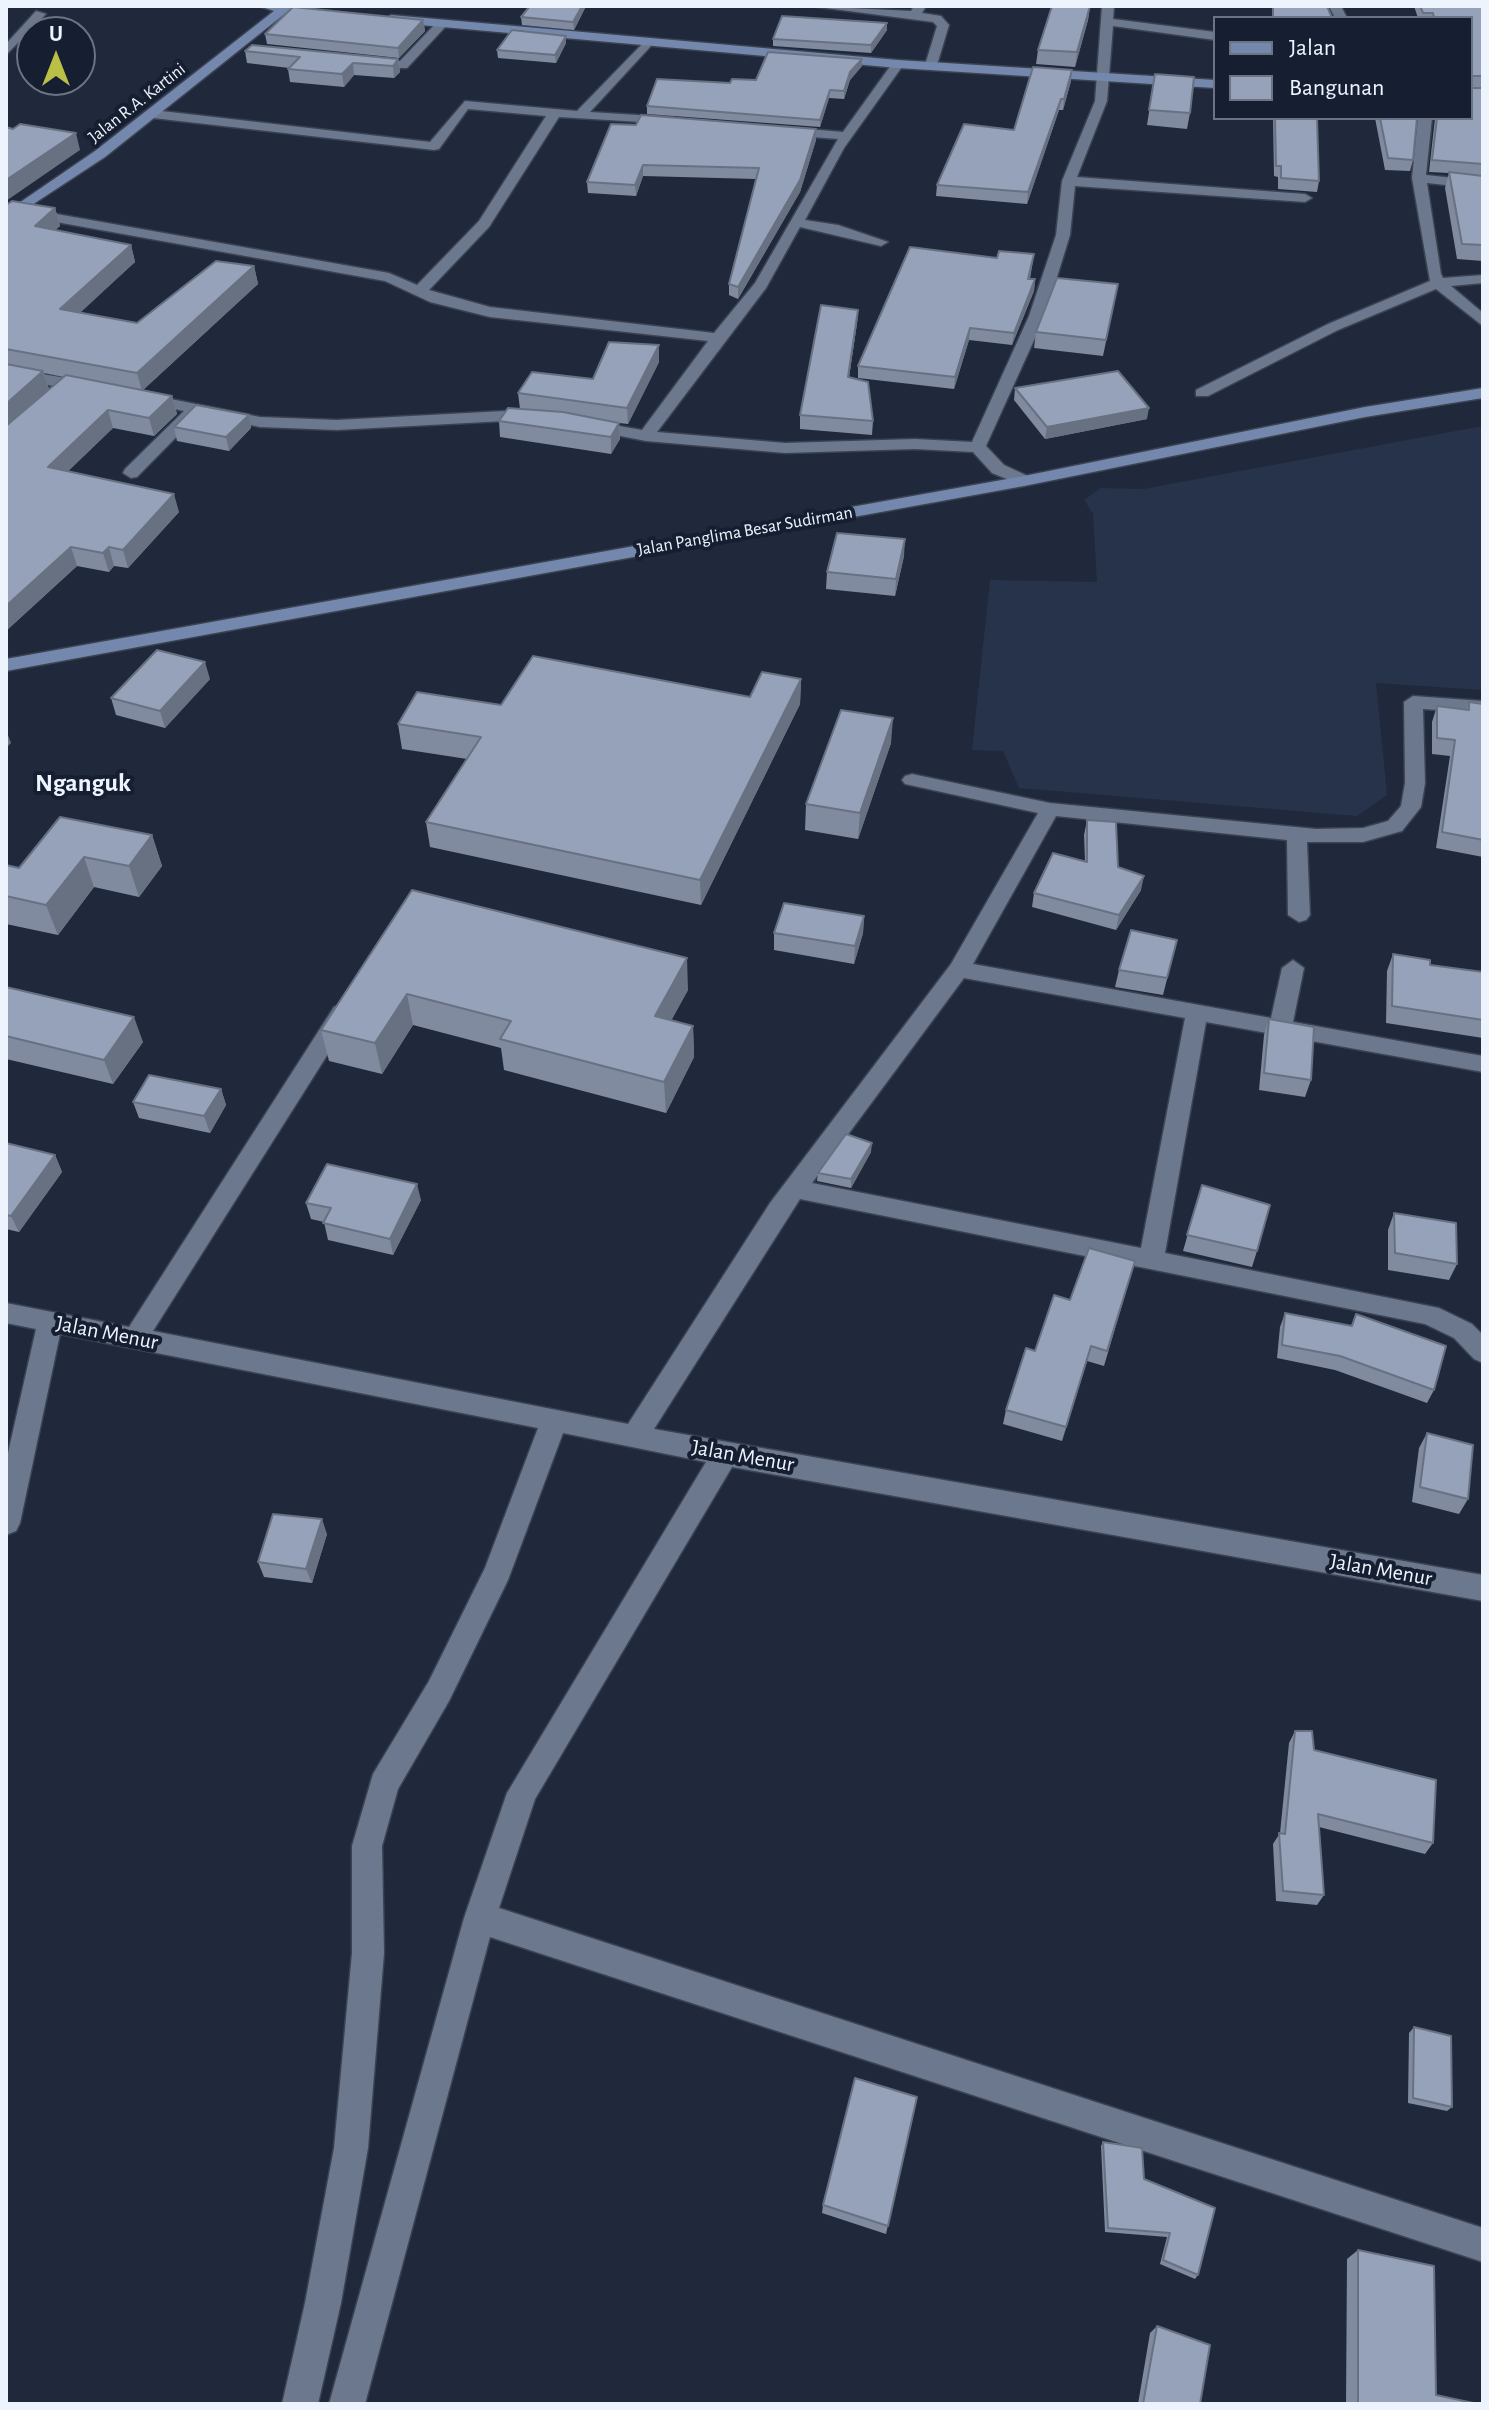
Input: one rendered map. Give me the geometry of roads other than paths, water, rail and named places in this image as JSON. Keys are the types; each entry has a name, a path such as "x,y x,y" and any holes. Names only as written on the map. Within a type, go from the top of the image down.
{"street":[{"path":"265,6 331,13"},
{"path":"816,6 918,11 937,19 943,25 931,65"},
{"path":"978,447 1037,316 1063,235 1069,181 1101,101 1106,79 1108,6"},
{"name":"Jalan R.A. Kartini","path":"9,213 243,49 286,7"},
{"path":"6,51 40,14"},
{"path":"379,18 898,64 1213,84"},
{"path":"1107,22 1213,36"},
{"path":"351,62 403,65 442,24"},
{"path":"582,113 646,44"},
{"path":"646,436 761,285 847,136 898,64"},
{"path":"153,114 434,146 465,105 691,123"},
{"path":"419,292 484,224 555,113"},
{"path":"1425,120 1419,178 1429,249 1438,283 1483,321"},
{"path":"769,130 847,136"},
{"path":"1419,178 1483,185"},
{"path":"1069,181 1305,198"},
{"path":"9,213 389,277 419,292 490,312 718,338"},
{"path":"799,223 833,228 845,235 881,242"},
{"path":"1202,393 1333,327 1438,283 1483,279"},
{"path":"6,373 101,389"},
{"path":"48,402 69,383"},
{"name":"Jalan Panglima Besar Sudirman","path":"6,665 1024,481 1225,439 1483,393"},
{"path":"132,396 260,422 337,425 504,416 550,419"},
{"path":"131,473 194,410"},
{"path":"578,423 646,436 785,448 915,444 978,447 998,469 1024,481"},
{"path":"912,780 1050,809 1297,834 1363,835 1395,826 1411,807 1415,783 1413,702 1483,707"},
{"path":"635,1436 795,1189 959,969 1050,809"},
{"path":"1297,834 1299,915"},
{"path":"1281,1025 1293,968"},
{"path":"959,969 1483,1064"},
{"path":"135,1338 354,995"},
{"path":"1151,1261 1197,1011"},
{"path":"795,1189 1430,1315 1463,1331 1483,1352"},
{"name":"Jalan Menur","path":"6,1313 725,1454 1483,1588"},
{"path":"6,1523 50,1322"},
{"path":"300,2404 323,2303 351,2148 368,1953 367,1846 384,1784 439,1691 498,1571 554,1421"},
{"path":"347,2404 480,1918 522,1793 725,1454"},
{"path":"480,1918 1483,2245"}],"district":[{"name":"Nganguk","path":"83,783"}]}
